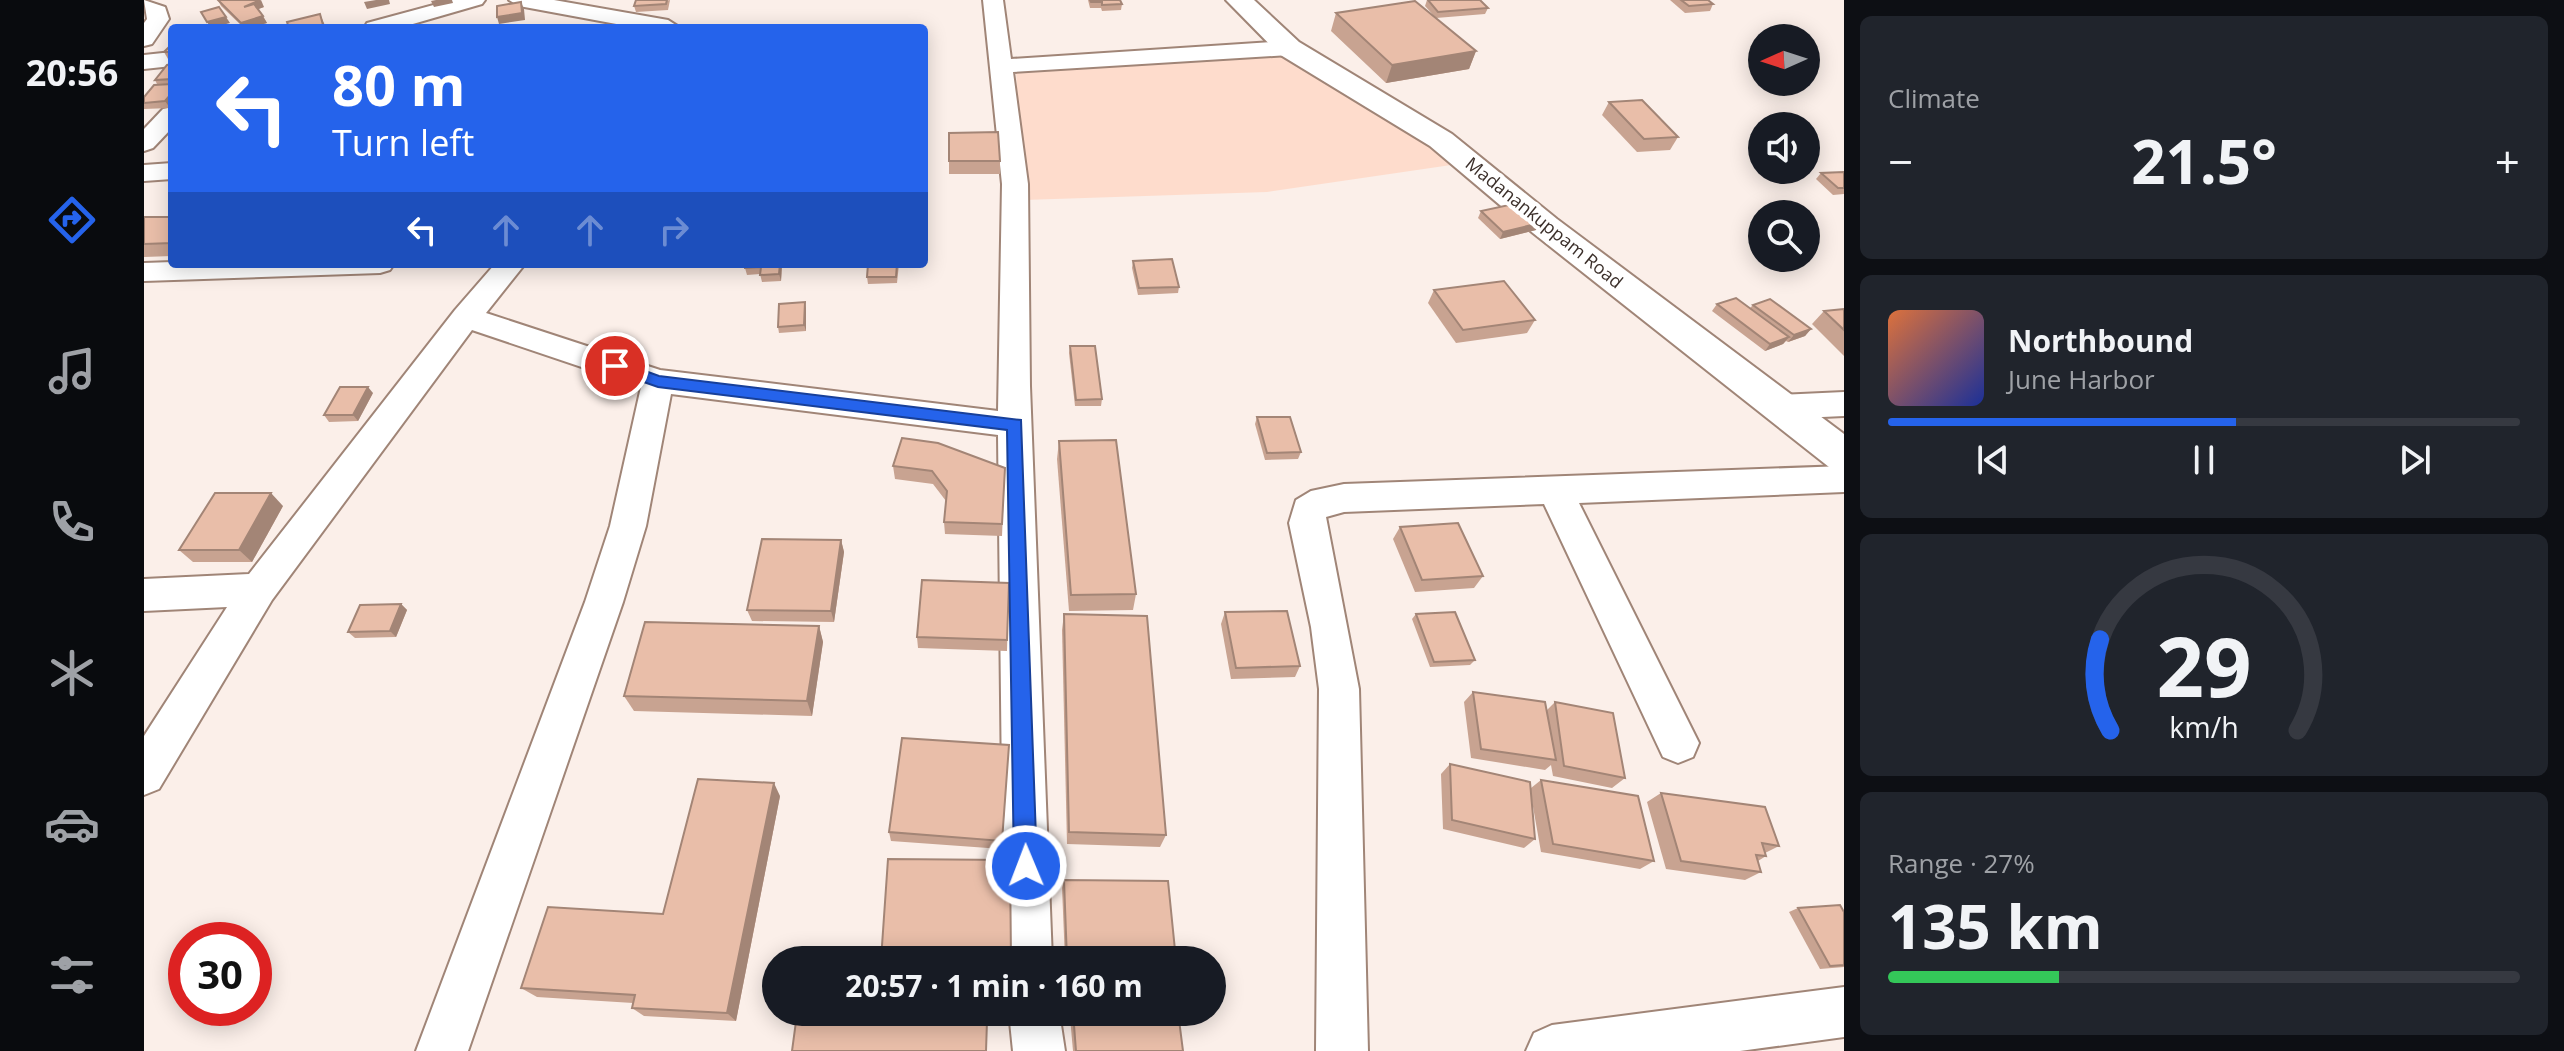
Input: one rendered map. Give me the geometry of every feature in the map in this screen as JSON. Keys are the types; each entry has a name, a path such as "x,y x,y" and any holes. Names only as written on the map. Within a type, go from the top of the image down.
{"main road":[{"name":"Madanankuppam Road","path":"1239,0 1289,48 1441,140 1545,226 1844,456"}],"street":[{"path":"389,24 475,0"},
{"path":"519,0 647,24"},
{"path":"669,24 678,0"},
{"path":"993,0 1015,184 1015,425 1028,946"},
{"path":"144,6 157,12 158,19 144,39"},
{"path":"1001,66 1289,48"},
{"path":"144,62 168,59"},
{"path":"144,114 168,113"},
{"path":"144,143 168,117"},
{"path":"144,173 168,171"},
{"path":"144,272 262,268"},
{"path":"144,774 259,589 466,317 508,268"},
{"path":"466,317 658,381 1015,425"},
{"path":"442,1051 604,602 628,526 658,381"},
{"path":"1779,407 1844,404"},
{"path":"1342,1051 1339,689 1330,627 1307,523 1309,510 1323,501 1344,498 1844,479"},
{"path":"1554,488 1678,743"},
{"path":"144,595 259,589"},
{"path":"1552,1051 1844,1012"},
{"path":"1036,1026 1039,1051"}],"shaded area":[{"path":"1281,57 1458,164 1267,192 1024,200 1016,72"}],"building":[{"path":"218,0 260,0 244,7 254,4 263,16 241,23"},
{"path":"636,0 667,0 666,4 634,6"},
{"path":"1090,0 1120,0 1122,4 1102,5 1102,2"},
{"path":"1428,0 1480,0 1488,8 1438,12"},
{"path":"1681,0 1708,0 1713,4 1689,6"},
{"path":"1415,1 1476,51 1392,65 1336,13"},
{"path":"521,2 522,13 497,17 497,6"},
{"path":"219,7 226,17 207,22 201,12"},
{"path":"320,14 323,24 288,24"},
{"path":"167,65 168,79 155,80"},
{"path":"168,84 168,98 165,101 144,103 144,97 154,85"},
{"path":"1642,100 1678,137 1644,139 1609,102"},
{"path":"998,132 1000,161 949,161 949,133"},
{"path":"1844,172 1844,188 1838,188 1821,173"},
{"path":"1518,203 1540,223 1503,232 1481,211"},
{"path":"144,217 168,217 168,243 144,244"},
{"path":"1172,259 1179,287 1139,288 1133,261"},
{"path":"761,268 780,268 779,274 760,275"},
{"path":"868,268 897,268 896,277 867,277"},
{"path":"1504,281 1535,320 1463,330 1434,290"},
{"path":"1736,298 1789,337 1770,344 1717,304"},
{"path":"1770,299 1811,329 1794,335 1753,305"},
{"path":"805,302 804,325 778,327 779,304"},
{"path":"1844,309 1844,330 1824,311"},
{"path":"1070,346 1095,346 1102,399 1076,400"},
{"path":"340,387 368,387 353,415 324,415"},
{"path":"1257,417 1290,417 1301,452 1267,453"},
{"path":"902,438 938,443 1005,468 1002,524 944,522 947,491 932,471 893,466"},
{"path":"1116,440 1136,594 1071,595 1059,441"},
{"path":"215,493 271,493 239,550 179,550"},
{"path":"1458,523 1483,576 1422,580 1400,527"},
{"path":"762,539 841,540 831,611 747,610"},
{"path":"922,580 1009,583 1007,640 917,637"},
{"path":"401,604 390,631 348,632 360,605"},
{"path":"1287,611 1300,666 1236,668 1225,612"},
{"path":"1455,612 1475,660 1434,662 1416,614"},
{"path":"1064,614 1147,616 1166,835 1069,832"},
{"path":"645,622 819,626 807,701 624,696"},
{"path":"1473,692 1545,702 1556,760 1481,749"},
{"path":"1555,702 1613,713 1625,778 1564,766"},
{"path":"902,738 1009,745 1002,841 889,832"},
{"path":"1450,764 1530,782 1535,839 1452,820"},
{"path":"698,779 774,783 727,1013 632,1008 635,995 521,988 548,907 663,914"},
{"path":"1541,780 1638,796 1654,861 1553,844"},
{"path":"1661,793 1765,807 1779,846 1762,843 1766,856 1756,855 1761,872 1681,861"},
{"path":"888,859 1010,860 1011,946 882,946"},
{"path":"1064,880 1168,881 1175,946 1066,946"},
{"path":"1840,905 1844,912 1844,965 1830,966 1798,908"},
{"path":"795,1026 987,1026 986,1051 792,1051"},
{"path":"1074,1026 1180,1026 1183,1051 1076,1051"}],"route":[{"path":"615,366 658,381 759,396 1015,425 1026,866"}]}
